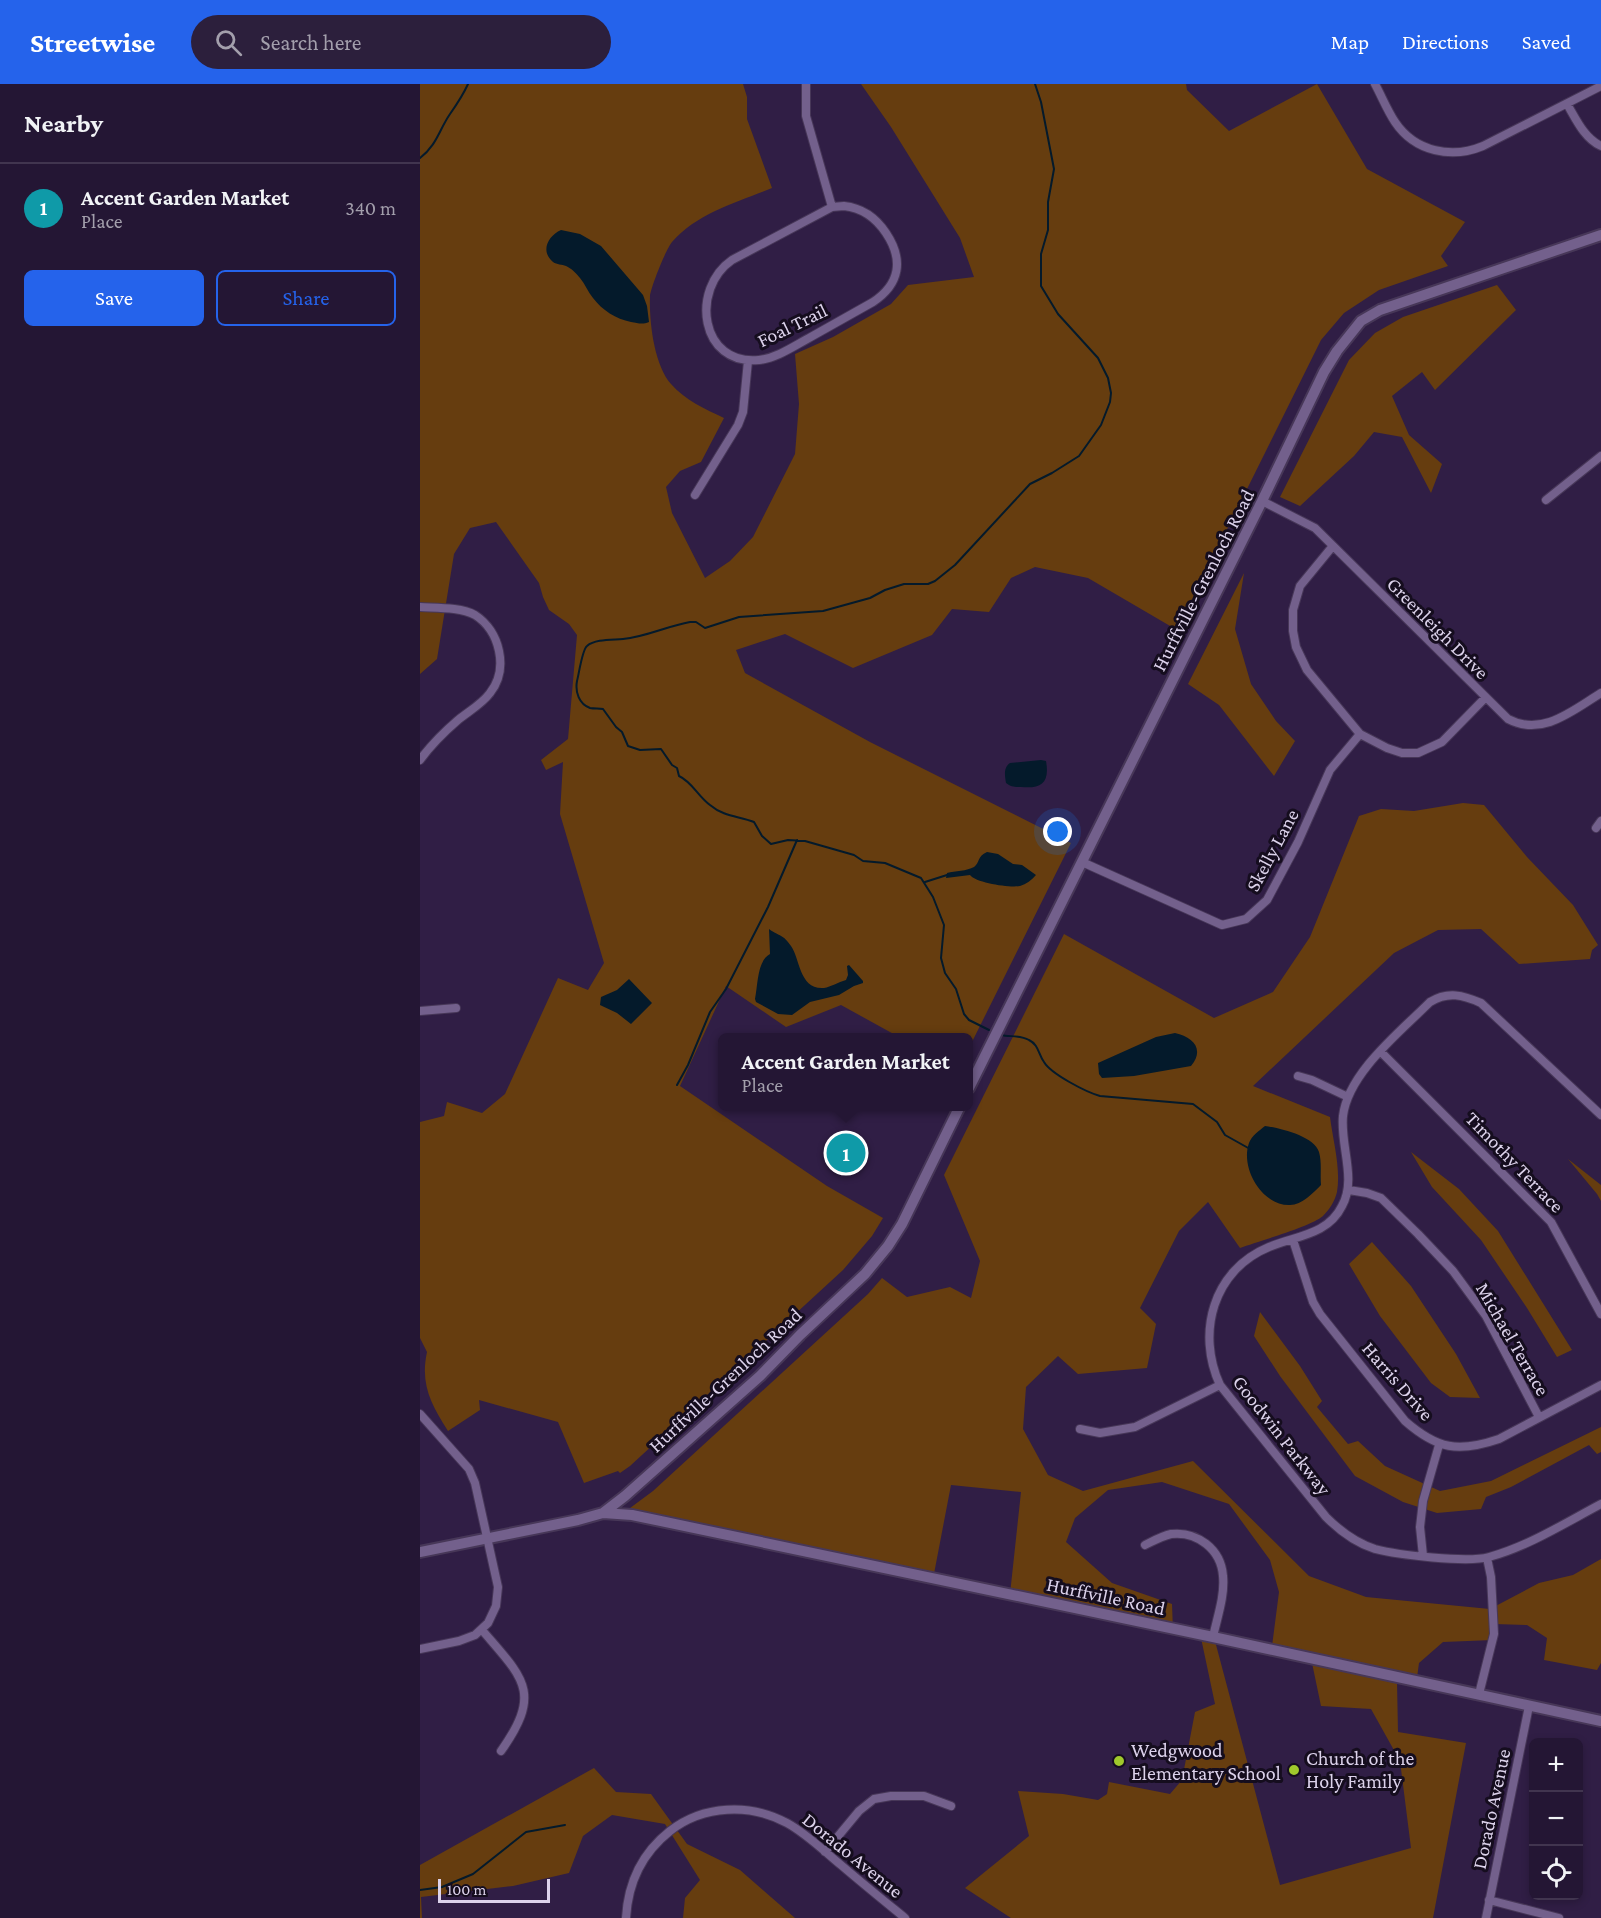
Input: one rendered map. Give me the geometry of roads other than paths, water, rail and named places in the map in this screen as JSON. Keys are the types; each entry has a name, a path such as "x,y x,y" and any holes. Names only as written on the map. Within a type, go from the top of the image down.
{"main road":[{"name":"Hurffville-Grenloch Road","path":"973,1080 1324,372 1337,351 1361,321 1380,310 1601,235"},
{"name":"Hurffville-Grenloch Road","path":"420,1552 579,1520 603,1513 641,1482 742,1392 865,1274 888,1246 902,1224 958,1111"},
{"name":"Hurffville Road","path":"603,1513 632,1515 1601,1721"}],"street":[{"path":"806,84 806,116 832,207"},
{"path":"1375,84 1396,123 1404,132 1431,150 1450,154 1474,150 1601,86"},
{"path":"1567,104 1583,132 1601,146"},
{"name":"Foal Trail","path":"832,207 856,208 876,219 896,252 897,268 891,285 873,302 778,354 762,360 748,361 728,354 714,341 706,311 714,277 732,260 832,207"},
{"path":"695,495 738,425 743,412 748,361"},
{"path":"1546,500 1601,456"},
{"name":"Greenleigh Drive","path":"1262,501 1315,528 1508,719 1525,726 1535,726 1558,719 1601,693"},
{"path":"1332,547 1300,586 1293,610 1293,631 1296,647 1307,670 1360,734 1402,753 1418,753 1442,742 1485,698"},
{"path":"420,607 475,615 494,636 500,661 497,682 490,693 441,736 420,760"},
{"name":"Skelly Lane","path":"1082,862 1222,925 1246,919 1268,900 1298,842 1330,770 1360,734"},
{"path":"1349,1190 1343,1116 1348,1097 1359,1075 1430,1002 1447,995 1467,997 1481,1003 1601,1115"},
{"path":"420,1011 456,1008"},
{"name":"Timothy Terrace","path":"1381,1052 1551,1222 1601,1314"},
{"path":"1298,1076 1348,1097"},
{"name":"Goodwin Parkway","path":"1349,1190 1342,1208 1323,1228 1270,1246 1252,1255 1223,1285 1212,1306 1209,1326 1209,1350 1214,1373 1220,1385 1341,1533 1375,1549 1456,1559 1487,1558 1526,1544 1601,1504"},
{"name":"Michael Terrace","path":"1349,1190 1381,1198 1453,1271 1486,1317 1539,1417"},
{"name":"Harris Drive","path":"1293,1240 1313,1302 1320,1314 1405,1421 1421,1435 1439,1445 1462,1448 1499,1439 1601,1385"},
{"path":"1080,1429 1100,1432 1135,1427 1220,1385"},
{"path":"420,1414 469,1469 475,1483 498,1597 492,1616 482,1630 459,1641 420,1649"},
{"path":"1423,1556 1420,1527 1423,1501 1439,1445"},
{"path":"1145,1545 1170,1534 1188,1535 1205,1541 1214,1552 1221,1564 1223,1591 1213,1637"},
{"path":"1479,1694 1494,1634 1491,1577 1487,1558"},
{"path":"482,1630 518,1673 524,1692 522,1716 501,1751"},
{"name":"Dorado Avenue","path":"1486,1918 1529,1706"},
{"path":"825,1852 864,1807 879,1797 924,1796 951,1806"},
{"name":"Dorado Avenue","path":"626,1918 634,1877 645,1856 672,1829 703,1814 731,1809 745,1809 767,1814 787,1823 905,1918"},
{"path":"1489,1900 1559,1918"}],"water":[{"path":"561,230 580,234 601,246 643,295 649,322 642,324 631,322 610,313 591,296 574,271 556,264 549,258 547,244 552,236"},
{"path":"1046,761 1047,775 1039,785 1028,787 1006,783 1005,770 1010,763"},
{"path":"987,852 998,854 1013,864 1022,865 1036,875 1020,886 986,883 970,875 946,878 947,873 974,867 982,855"},
{"path":"769,929 788,942 805,979 810,984 824,988 846,980 849,965 863,983 839,995 810,1002 792,1015 778,1014 756,1002 760,968 770,954"},
{"path":"629,979 652,1003 631,1024 617,1013 600,1005 601,997 617,990"},
{"path":"1175,1033 1187,1037 1197,1049 1191,1066 1134,1076 1102,1078 1099,1074 1098,1063 1156,1037"},
{"path":"1265,1126 1304,1137 1316,1146 1319,1152 1321,1185 1299,1203 1280,1204 1271,1199 1262,1192 1251,1174 1247,1153 1249,1143 1254,1135"}],"waterway":[{"path":"420,158 434,143 468,84"},
{"path":"989,1030 969,1020 964,1014 956,989 945,973 941,958 944,925 933,897 921,878 885,863 863,861 854,855 805,841 788,840 771,844 762,836 754,822 715,809 679,776 677,768 672,765 661,749 640,750 628,746 622,732 603,709 590,708 583,704 577,693 577,685 584,652 587,646 594,642 632,638 690,622 696,622 705,628 739,617 823,611 870,598 904,584 928,584 935,581 955,565 1030,484 1079,456 1101,425 1111,393 1108,378 1098,358 1058,314 1041,286 1041,254 1048,230 1048,202 1054,169 1041,102 1035,84"},
{"path":"677,1085 710,1012 726,989 768,907 797,840"},
{"path":"925,882 947,875"},
{"path":"1001,1035 1026,1038 1037,1047 1044,1062 1054,1072 1094,1094 1193,1104 1217,1122 1225,1135 1250,1149"},
{"path":"420,1890 442,1887 473,1874 526,1832 565,1825"}],"place":[{"name":"Accent Garden Market","path":"846,1153"},
{"name":"Wedgwood Elementary School","path":"1119,1761"},
{"name":"Church of the Holy Family","path":"1294,1770"}]}
